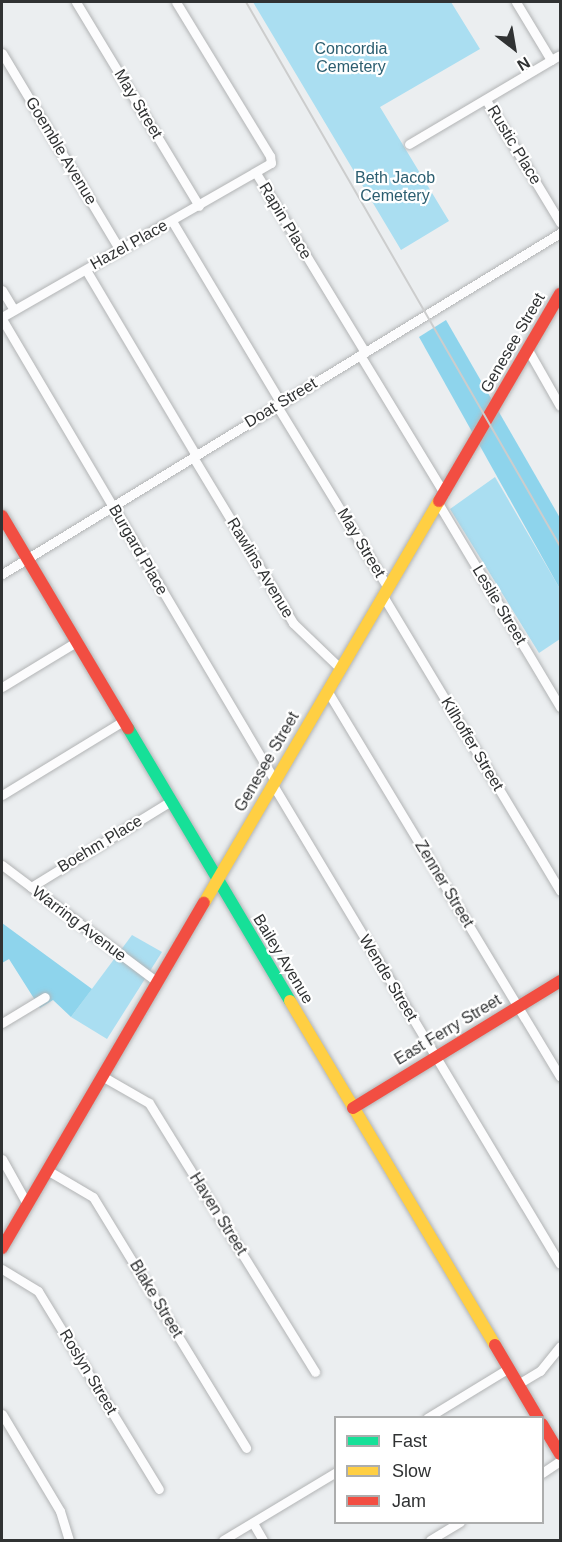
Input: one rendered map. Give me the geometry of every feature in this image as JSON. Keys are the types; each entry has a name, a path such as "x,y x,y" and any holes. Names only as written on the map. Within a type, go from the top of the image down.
{"main road":[{"name":"Genesee Street","path":"2,1248 561,294"},
{"name":"Bailey Avenue","path":"2,516 537,1416"},
{"name":"East Ferry Street","path":"353,1108 561,981"},
{"path":"544,1426 561,1454"}],"street":[{"name":"May Street","path":"76,2 199,206"},
{"name":"Rapin Place","path":"176,2 270,156 270,166 256,173 362,354 441,498"},
{"path":"516,2 551,60"},
{"name":"Goemble Avenue","path":"2,53 120,250"},
{"path":"409,144 561,55"},
{"name":"Rustic Place","path":"486,100 561,222"},
{"name":"Hazel Place","path":"2,318 256,173"},
{"name":"May Street","path":"172,221 386,592"},
{"name":"Doat Street","path":"2,574 561,233"},
{"path":"86,270 194,456"},
{"path":"2,290 14,310"},
{"name":"Burgard Place","path":"2,318 274,783"},
{"path":"528,350 561,406"},
{"name":"Rawlins Avenue","path":"194,456 293,623 341,669"},
{"name":"Leslie Street","path":"441,498 561,707"},
{"name":"Kilhoffer Street","path":"386,592 561,891"},
{"path":"2,687 76,642"},
{"name":"Zenner Street","path":"328,692 561,1077"},
{"path":"2,795 123,721"},
{"name":"Wende Street","path":"274,783 561,1264"},
{"name":"Boehm Place","path":"31,887 171,801"},
{"name":"Warring Avenue","path":"2,865 157,982"},
{"path":"2,1023 45,997"},
{"name":"Haven Street","path":"102,1076 148,1103 315,1372"},
{"path":"2,1159 27,1204"},
{"name":"Blake Street","path":"47,1170 93,1197 246,1448"},
{"name":"Roslyn Street","path":"2,1269 38,1291 159,1489"},
{"path":"519,1384 540,1371 561,1346"},
{"path":"430,1416 509,1368"},
{"path":"2,1414 60,1511 69,1540"},
{"path":"544,1472 561,1461"},
{"path":"223,1540 334,1473"},
{"path":"253,1523 263,1540"},
{"path":"430,1540 457,1524"}],"green space":[{"name":"Concordia Cemetery","path":"253,2 451,2 480,49 380,107 449,221 401,250"},
{"path":"495,477 560,589 560,639 539,653 450,509"},
{"path":"132,935 162,952 107,1039 71,1017"}],"shaded area":[{"path":"446,320 560,518 560,589 419,337"},
{"path":"2,923 92,989 71,1017 53,1000 40,1008 9,959 2,963"}],"railway":[{"path":"246,2 560,546"}],"traffic: fast":[{"path":"128,728 290,1001"}],"traffic: slow":[{"path":"204,903 439,501"},
{"path":"290,1001 495,1345"}],"traffic: jam":[{"path":"439,501 560,294"},
{"path":"2,516 128,728"},
{"path":"2,1248 204,903"},
{"path":"353,1108 560,981"},
{"path":"495,1345 537,1416"},
{"path":"544,1427 560,1454"}],"park label":[{"name":"Beth Jacob Cemetery","path":"395,187"}]}
